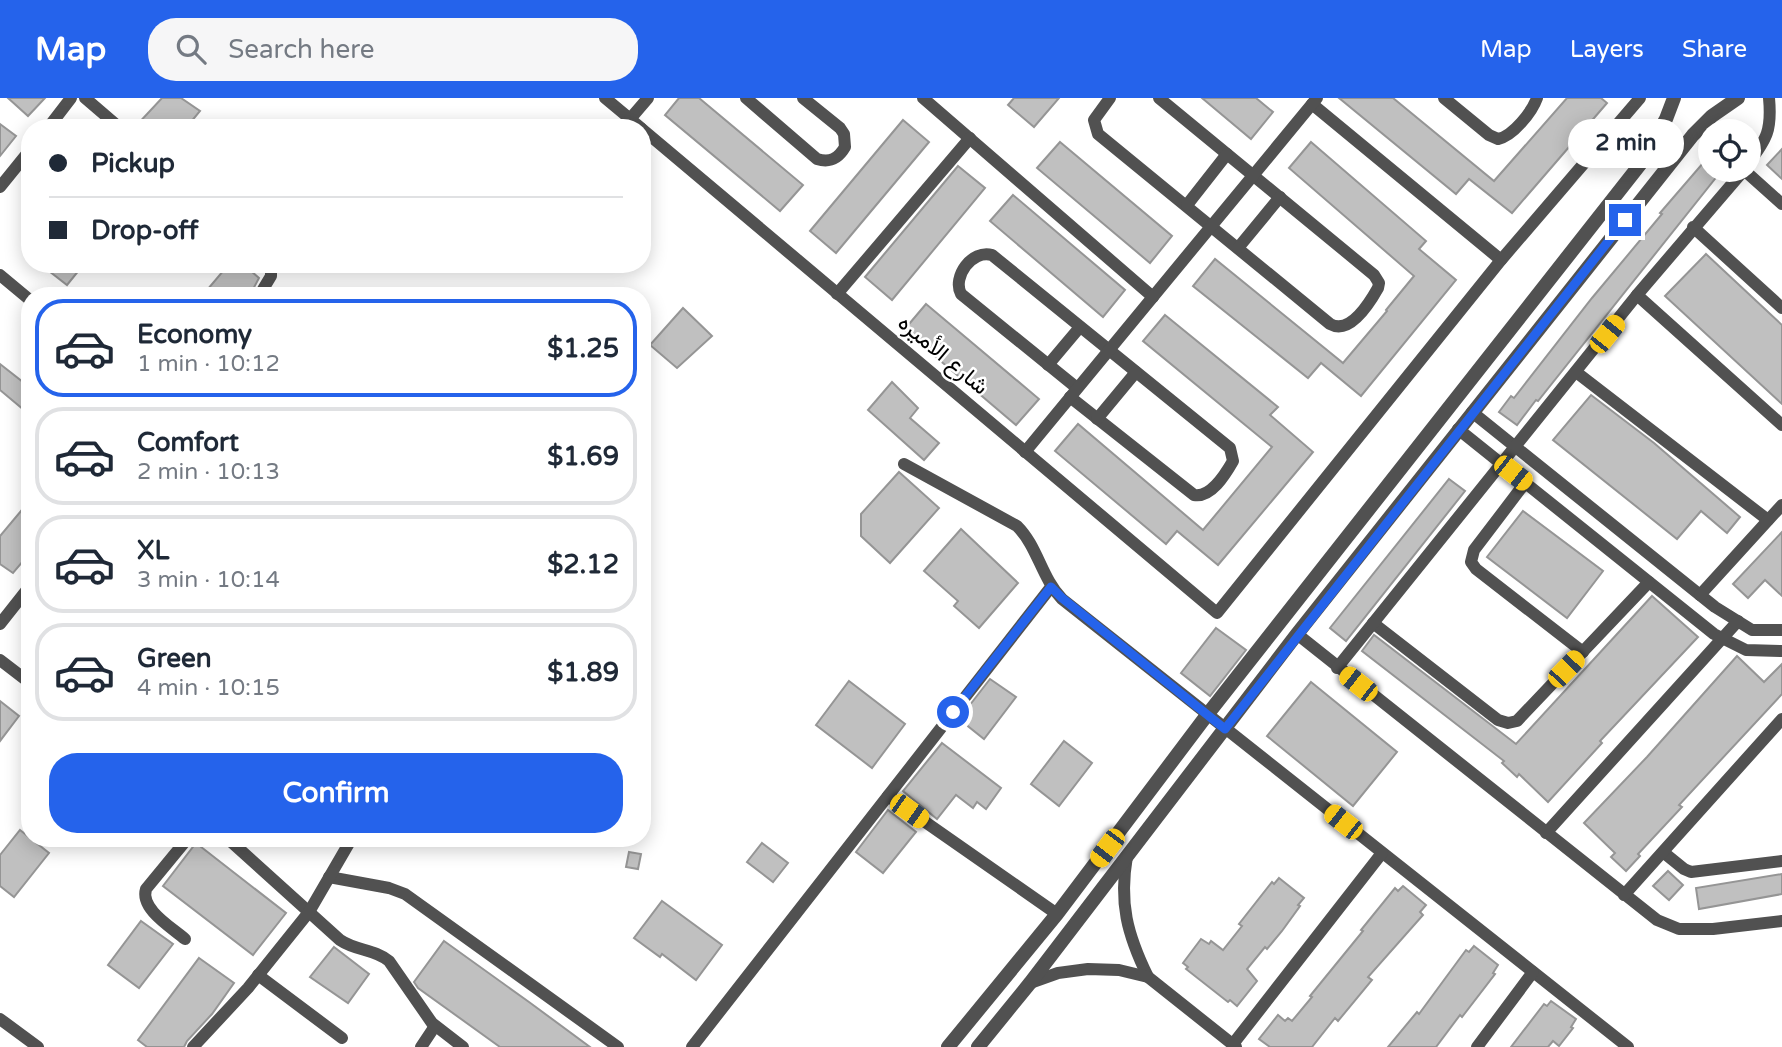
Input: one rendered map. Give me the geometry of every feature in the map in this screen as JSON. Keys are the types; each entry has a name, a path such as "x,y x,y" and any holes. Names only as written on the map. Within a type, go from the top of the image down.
{"street":[{"path":"55,119 71,98"},
{"path":"85,98 110,119"},
{"name":"شارع الأميره","path":"606,98 620,102 630,119"},
{"path":"630,119 648,98"},
{"path":"746,98 817,159 824,161 837,158 845,147 844,134 803,98"},
{"path":"923,98 1153,297"},
{"path":"1110,98 1094,120 1096,130 1330,324 1344,328 1352,322 1376,293 1377,279 1159,98"},
{"path":"1444,98 1489,135 1499,139 1511,133 1537,98"},
{"path":"1025,452 1315,101 1502,260 1640,98"},
{"path":"948,1047 1057,914 1207,715 1642,162 1666,119 1674,98"},
{"path":"978,1047 1297,634 1693,135 1712,116 1738,98"},
{"path":"1761,147 1770,130 1769,98"},
{"name":"شارع الأميره","path":"651,136 1217,612 1502,260"},
{"path":"837,294 970,138"},
{"path":"1187,205 1227,154"},
{"path":"0,187 21,161"},
{"path":"1337,668 1637,295 1733,182"},
{"path":"1757,182 1782,204"},
{"path":"1238,248 1280,197"},
{"path":"1693,228 1782,308"},
{"path":"983,253 992,255 1109,351 1232,452 1231,466 1204,496 1194,495 1097,419 1048,365 961,294 957,285 958,278 974,257 983,253"},
{"path":"0,275 21,292"},
{"path":"1637,295 1782,425"},
{"path":"1048,365 1080,327"},
{"path":"1097,419 1136,372"},
{"path":"1576,372 1768,520"},
{"path":"1472,412 1699,595 1752,630 1782,630"},
{"path":"1458,429 1714,635 1746,650 1782,651"},
{"path":"904,464 1017,526 1035,549 1051,587 1062,598 1629,1047"},
{"path":"1525,482 1474,550 1471,562 1476,569 1583,652"},
{"path":"1699,595 1782,505"},
{"path":"1373,623 1498,720 1508,723 1517,721 1649,582"},
{"path":"692,1047 1051,587"},
{"path":"0,624 21,597"},
{"path":"1546,833 1738,621"},
{"path":"1297,634 1657,920 1679,929 1713,929 1782,921"},
{"path":"0,660 21,676"},
{"path":"1624,895 1782,719"},
{"path":"888,796 1057,914"},
{"path":"181,847 146,889 144,897 149,908 185,939"},
{"path":"237,847 345,944 381,954 390,961 435,1026 463,1047"},
{"path":"193,1047 258,975 309,912 347,847"},
{"path":"1662,852 1691,872 1782,861"},
{"path":"1030,983 1058,973 1088,969 1119,970 1148,977 1234,1046 1382,853"},
{"path":"1128,856 1123,882 1124,913 1135,950 1148,977"},
{"path":"329,877 389,888 405,894 618,1047"},
{"path":"1477,1047 1533,972"},
{"path":"258,975 342,1038"},
{"path":"0,1019 38,1047"},
{"path":"421,1047 435,1026"}],"building":[{"path":"8,98 45,98 28,116"},
{"path":"162,98 181,98 200,111 193,119 142,119"},
{"path":"679,98 699,98 803,185 780,211 665,115"},
{"path":"1014,98 1059,98 1034,127 1008,105"},
{"path":"1202,98 1256,98 1273,112 1251,139"},
{"path":"1339,98 1393,98 1494,181 1567,98 1601,98 1607,103 1512,213 1469,179 1456,194"},
{"path":"903,120 929,142 836,253 810,231"},
{"path":"0,124 16,136 0,156"},
{"path":"1060,142 1172,236 1150,263 1037,168"},
{"path":"1311,142 1426,241 1419,249 1456,280 1361,396 1321,363 1308,378 1193,286 1215,259 1343,363 1387,311 1414,276 1289,168"},
{"path":"1782,149 1782,179 1767,165"},
{"path":"958,166 985,188 892,300 865,277"},
{"path":"1698,169 1698,182 1712,182 1517,425 1499,412 1511,396 1514,398 1662,214 1660,213"},
{"path":"1013,195 1125,290 1103,317 990,221"},
{"path":"1706,254 1782,325 1782,404 1665,296"},
{"path":"52,273 77,273 67,285"},
{"path":"221,273 253,273 259,278 254,287 210,287"},
{"path":"926,304 1039,399 1016,425 904,330"},
{"path":"683,308 712,336 677,368 651,344"},
{"path":"1165,315 1278,407 1270,415 1313,452 1218,565 1177,531 1166,544 1055,451 1078,424 1203,530 1272,447 1143,341"},
{"path":"0,364 21,380 21,408 0,390"},
{"path":"892,382 918,408 910,418 939,443 924,460 868,410"},
{"path":"1591,395 1654,443 1740,517 1727,533 1701,511 1677,539 1553,440"},
{"path":"899,472 939,508 890,563 861,536 861,514"},
{"path":"1449,479 1465,491 1346,641 1330,628"},
{"path":"21,511 21,564 13,573 0,564 0,536"},
{"path":"1523,511 1603,571 1567,618 1487,557"},
{"path":"961,529 1018,583 979,628 954,606 958,601 924,571"},
{"path":"1782,532 1782,596 1765,580 1748,598 1733,584"},
{"path":"1652,596 1698,637 1600,741 1602,743 1548,802 1519,774 1517,777 1502,763 1504,761 1362,651 1374,635 1516,744"},
{"path":"1216,628 1246,650 1210,696 1181,673"},
{"path":"1737,656 1764,682 1782,664 1782,694 1679,805 1682,807 1638,854 1640,856 1626,871 1611,857 1615,853 1584,823"},
{"path":"990,679 1016,697 984,739 959,719"},
{"path":"849,681 905,724 872,768 816,725"},
{"path":"1311,682 1397,752 1353,806 1267,736"},
{"path":"0,701 19,716 0,741"},
{"path":"1064,741 1092,763 1059,806 1031,784"},
{"path":"942,743 1001,788 986,809 977,802 973,808 956,795 937,819 903,791"},
{"path":"888,810 916,832 883,873 856,852"},
{"path":"20,830 21,847 41,847 49,853 14,897 0,886 0,855"},
{"path":"762,843 788,863 773,882 747,862"},
{"path":"193,847 201,847 286,913 253,955 163,886"},
{"path":"629,852 641,854 638,869 626,867"},
{"path":"1668,871 1683,885 1669,900 1653,886"},
{"path":"1782,874 1782,894 1699,909 1696,888"},
{"path":"1279,878 1304,898 1282,931 1247,969 1257,981 1237,1006 1186,969 1188,967 1183,963 1201,939 1209,944 1211,941 1223,950 1242,926 1239,924 1272,882 1274,884"},
{"path":"1403,886 1426,905 1420,912 1423,915 1368,977 1372,980 1338,1021 1335,1018 1312,1047 1270,1047 1259,1039 1278,1015 1285,1021 1288,1018 1292,1021 1395,888 1398,891"},
{"path":"662,901 722,945 696,980 662,954 660,957 634,938"},
{"path":"141,921 173,944 139,988 108,965"},
{"path":"444,941 590,1047 500,1047 418,988 414,982"},
{"path":"1474,946 1498,965 1493,973 1495,974 1462,1017 1460,1015 1436,1047 1388,1047 1417,1012 1419,1014 1466,950 1469,952"},
{"path":"334,947 369,974 348,1003 310,977"},
{"path":"199,958 234,983 184,1047 147,1047 138,1040"},
{"path":"1551,1001 1576,1019 1571,1027 1573,1028 1559,1046 1553,1041 1548,1047 1511,1047 1544,1004 1547,1006"}],"route":[{"path":"953,712 1051,587 1225,729 1458,429 1625,220"}]}
